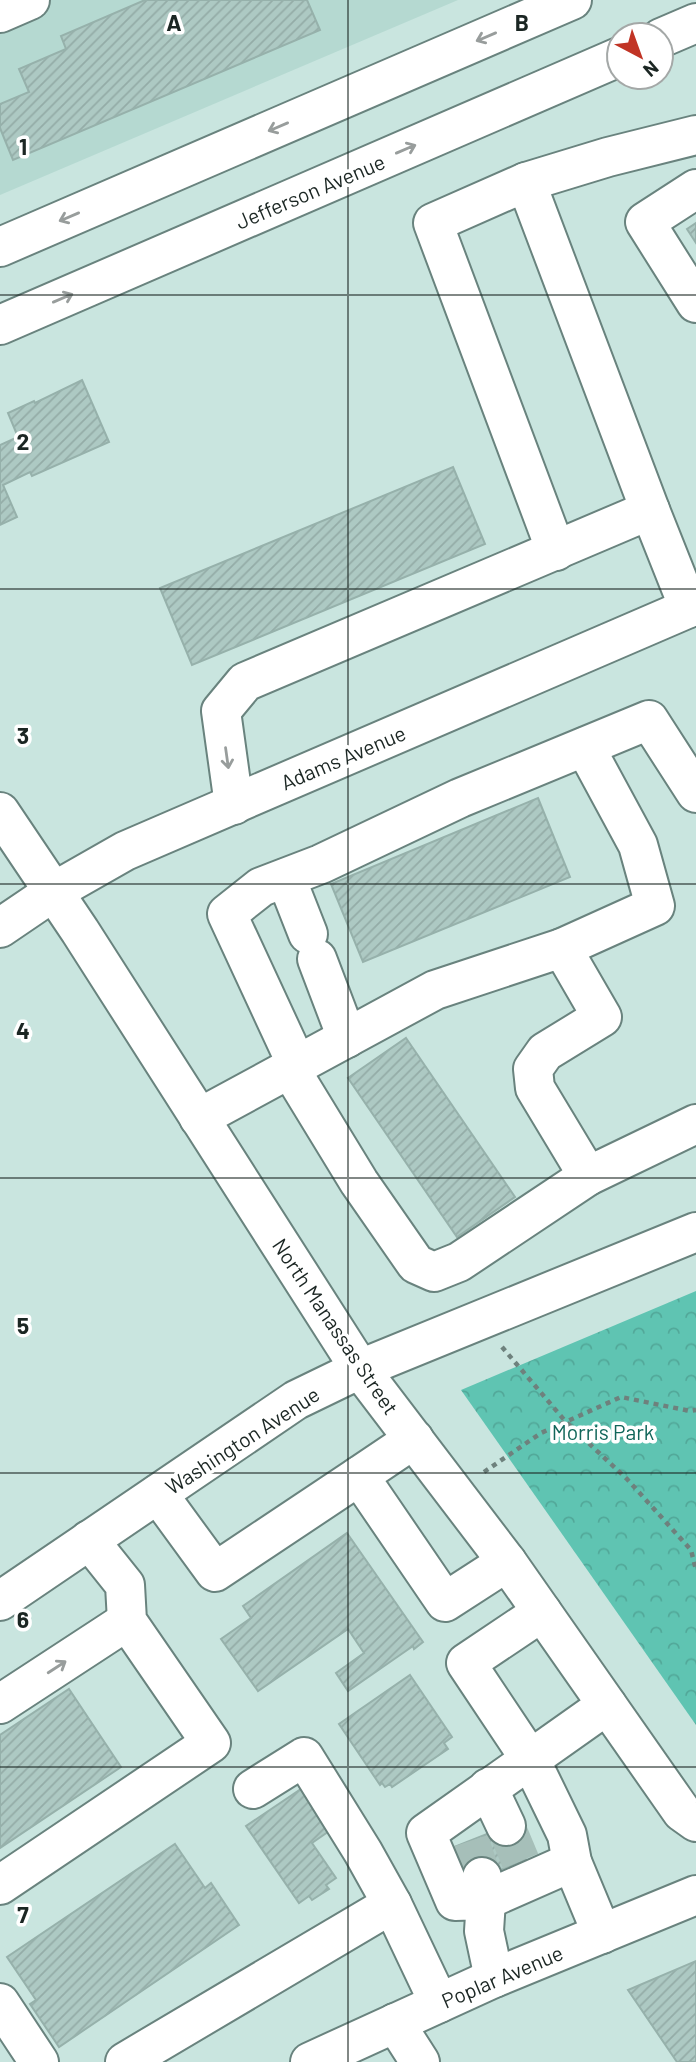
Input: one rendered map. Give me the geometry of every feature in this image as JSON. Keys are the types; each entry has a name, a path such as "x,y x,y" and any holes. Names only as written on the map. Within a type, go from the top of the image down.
{"main road":[{"path":"0,13 30,0"},
{"path":"0,247 572,0"},
{"path":"686,0 696,14"},
{"path":"675,32 696,23"},
{"name":"Jefferson Avenue","path":"0,325 605,63"},
{"path":"556,551 433,223 526,182 608,156 696,135"},
{"path":"526,182 650,510 692,606"},
{"path":"696,189 645,222 696,303"},
{"path":"234,804 221,711 245,682 650,510"},
{"name":"Adams Avenue","path":"0,928 53,892 125,851 692,606"},
{"path":"696,793 649,720 460,798 261,887 226,914 293,1067 359,1182 416,1264 434,1272 459,1262 588,1176 696,1124"},
{"path":"199,1118 435,990 562,948 655,906 638,845 585,747"},
{"name":"North Manassas Street","path":"0,812 360,1369 507,1562 682,1812 696,1822"},
{"path":"286,878 347,1038"},
{"path":"562,948 603,1017 545,1052 533,1069 535,1088 588,1176"},
{"name":"Washington Avenue","path":"0,1601 296,1400 360,1369 696,1232"},
{"path":"158,1494 215,1572 414,1439"},
{"path":"359,1476 445,1602 507,1562"},
{"path":"0,1885 211,1743 127,1622 124,1585 89,1540"},
{"path":"542,1612 466,1663 530,1759 566,1835 572,1862 602,1934"},
{"path":"0,1704 127,1622"},
{"path":"572,1862 525,1872 455,1901 426,1833 472,1813 530,1759 607,1704"},
{"path":"253,1789 304,1757 363,1852 439,2003"},
{"path":"472,1813 506,1826"},
{"path":"484,1889 484,1931 494,1978"},
{"name":"Poplar Avenue","path":"310,2062 494,1978 696,1895"},
{"path":"125,2062 392,1905"},
{"path":"0,2003 39,2062"},
{"path":"395,2023 420,2062"},
{"path":"0,2041 18,2062"}],"path":[{"path":"479,1320 566,1422 627,1479 691,1550 696,1570"},
{"path":"454,1492 541,1433 621,1397 696,1410"}],"shaded area":[{"path":"0,0 458,0 0,195"}],"green space":[{"name":"Morris Park","path":"696,1291 696,1725 461,1390"}],"building":[{"path":"145,0 307,0 320,30 13,160 0,128 0,104 29,92 19,69 66,49 61,36"},
{"path":"696,223 696,243 687,229"},
{"path":"82,380 109,442 32,476 30,472 3,485 17,517 0,525 0,445 18,437 8,413"},
{"path":"453,467 485,544 192,665 160,588"},
{"path":"538,798 570,877 363,962 331,884"},
{"path":"406,1038 515,1197 457,1237 348,1078"},
{"path":"347,1533 423,1642 414,1649 413,1646 348,1691 336,1673 364,1653 348,1629 258,1691 221,1639 251,1618 243,1606"},
{"path":"410,1675 452,1737 444,1743 448,1749 392,1787 390,1784 385,1787 382,1783 380,1785 339,1724"},
{"path":"69,1689 121,1767 0,1848 0,1735"},
{"path":"307,1785 335,1827 312,1843 336,1878 326,1885 329,1889 312,1900 309,1896 299,1903 246,1826"},
{"path":"512,1824 526,1860 453,1889 439,1853"},
{"path":"175,1844 205,1888 211,1883 239,1925 59,2047 30,2004 36,2000 7,1957"},
{"path":"696,1961 696,2062 677,2062 628,1990"}],"tunnel":[{"path":"506,1826 521,1862"},
{"path":"470,1841 482,1877"}]}
